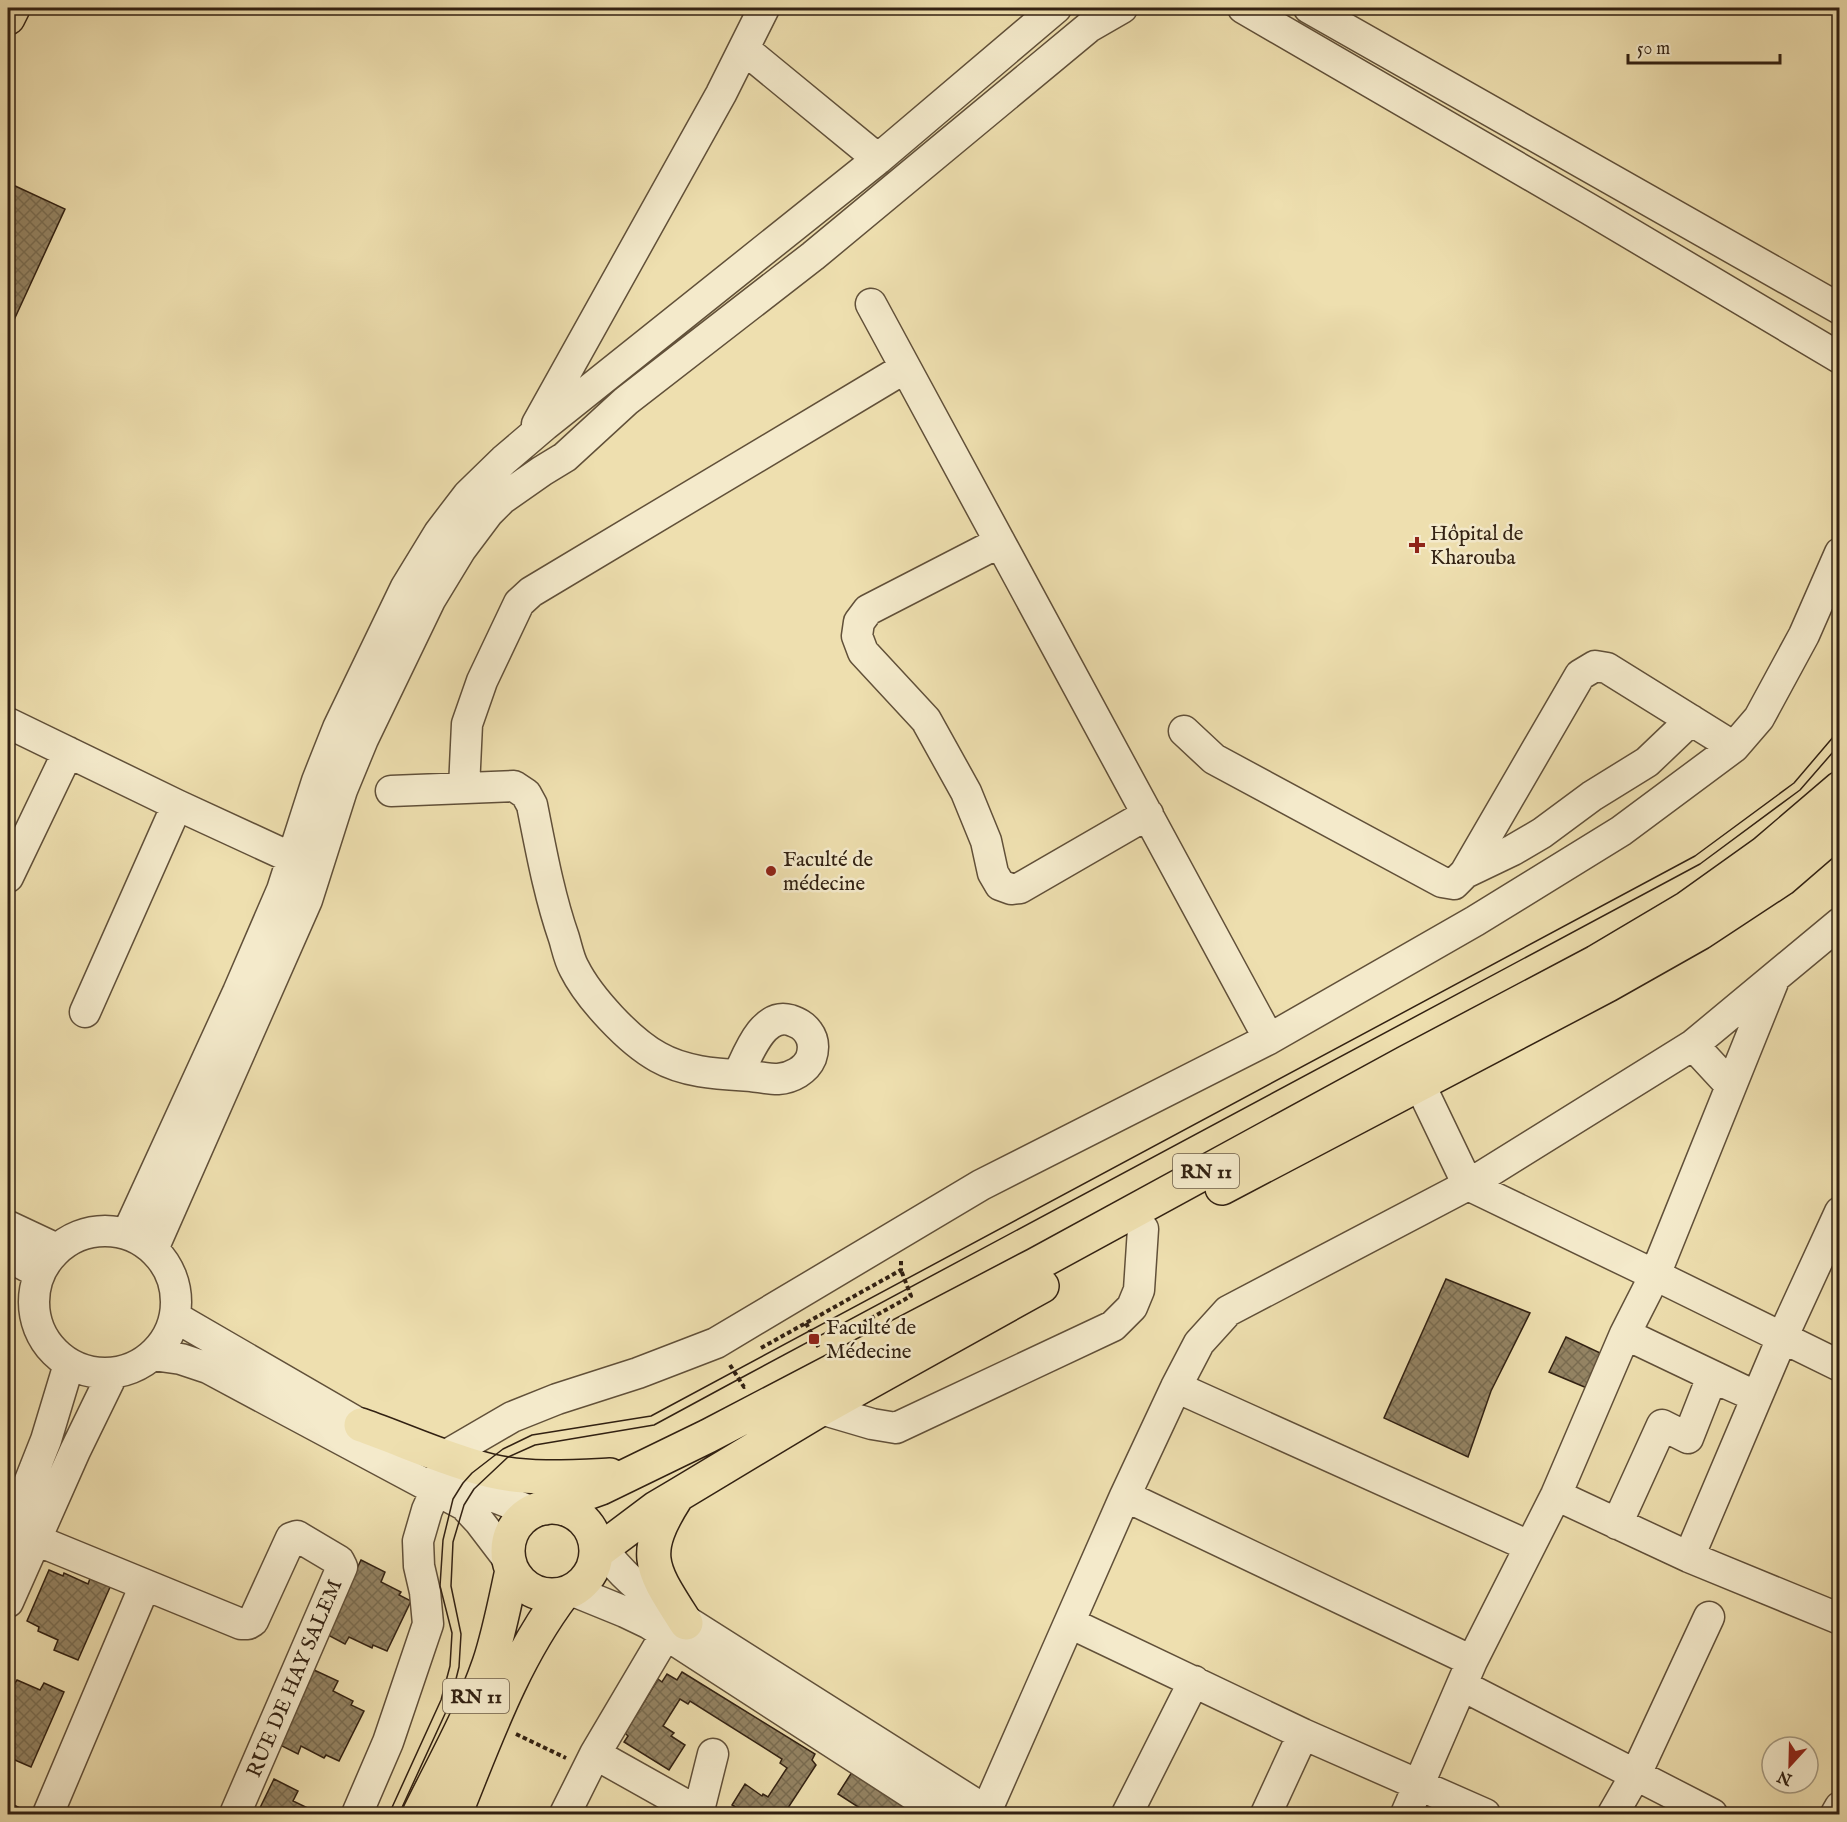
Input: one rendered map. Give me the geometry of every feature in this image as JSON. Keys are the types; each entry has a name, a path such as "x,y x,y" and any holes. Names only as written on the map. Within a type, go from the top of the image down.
{"main road":[{"path":"8,18 13,8"},
{"name":"RN 11","path":"539,1510 601,1488 708,1436 1035,1265 1596,962 1687,908 1764,853 1839,788"},
{"name":"RN 11","path":"597,1546 820,1409 1143,1229 1420,1085 1608,985 1700,933 1782,879 1839,829"},
{"path":"361,1425 492,1471 526,1476 632,1473"},
{"path":"676,1628 657,1574 653,1546 662,1520 678,1495"},
{"path":"557,1508 568,1510 579,1516 587,1525 597,1546 594,1564 583,1583 567,1592 551,1596 528,1588 519,1581 510,1564 508,1548 515,1526 523,1518 539,1510 557,1508"},
{"name":"RN 11","path":"419,1815 489,1664 500,1625 510,1564"},
{"name":"RN 11","path":"455,1815 514,1671 546,1617 567,1592"}],"street":[{"path":"528,439 722,94 764,8"},
{"path":"127,1234 282,890 317,781 338,728 406,587 439,533 468,495 528,439 878,159 1056,8"},
{"path":"153,1249 308,900 342,790 363,739 430,600 461,549 488,513 502,499 566,457 626,401 813,256 1089,27 1122,8"},
{"path":"1243,8 1589,209 1839,358"},
{"path":"1308,8 1839,309"},
{"path":"744,49 878,159"},
{"path":"1589,209 1609,177"},
{"path":"871,304 1269,1039"},
{"path":"464,788 467,724 482,681 519,603 531,592 906,368"},
{"path":"504,460 523,485"},
{"path":"1000,542 868,610 860,622 857,636 863,652 926,720 966,792 986,841 993,873 1000,885 1011,889 1020,888 1148,814"},
{"path":"445,1456 512,1417 557,1399 638,1374 716,1343 981,1185 1269,1039 1475,921 1621,831 1734,747 1759,718 1799,645 1839,553"},
{"path":"1184,731 1214,759 1442,882 1454,884 1465,873 1580,675 1595,666 1607,668 1734,747"},
{"path":"1465,873 1542,833 1592,795 1647,762 1692,720"},
{"path":"8,723 292,858"},
{"path":"8,877 68,752"},
{"path":"391,791 514,786 526,794 532,805 552,905 574,969 598,1003 629,1037 658,1057 685,1069 738,1076"},
{"path":"85,1011 177,805"},
{"path":"567,1592 676,1628 988,1814 1125,1496 1176,1387 1199,1343 1228,1311 1468,1185 1693,1046 1839,923"},
{"path":"1406,1815 1468,1674 1556,1495 1625,1334 1655,1275 1774,979"},
{"path":"1693,1046 1730,1085"},
{"path":"1420,1085 1468,1185 1839,1366"},
{"path":"1689,1557 1782,1338 1837,1225"},
{"path":"8,1226 57,1249"},
{"path":"820,1409 872,1424 896,1428 1113,1326 1132,1307 1139,1290 1143,1229"},
{"path":"97,1231 127,1234 153,1249 167,1266 175,1287 177,1302 171,1331 163,1344 153,1355 134,1367 113,1373 83,1370 57,1355 47,1344 40,1331 33,1302 39,1273 47,1260 69,1240 97,1231"},
{"path":"8,1256 39,1273"},
{"path":"175,1317 474,1489 539,1510"},
{"path":"1625,1334 1757,1397"},
{"path":"153,1355 181,1359 208,1368 464,1505 479,1521 510,1564"},
{"path":"8,1602 46,1440 69,1364"},
{"path":"22,1538 75,1451 113,1373"},
{"path":"1617,1524 1662,1425 1688,1438 1712,1377 1757,1397"},
{"path":"1176,1387 1529,1546"},
{"path":"357,1815 388,1742 428,1624 425,1592 419,1566 418,1541 427,1510 436,1490"},
{"path":"1556,1495 1689,1557 1839,1619"},
{"path":"1125,1496 1468,1674 1636,1774 1712,1815"},
{"name":"RUE DE HAY SALEM","path":"22,1538 241,1624 253,1621 291,1538 297,1536 339,1561 342,1567 235,1815"},
{"path":"597,1546 676,1628 943,1815"},
{"path":"48,1815 145,1585"},
{"path":"1613,1815 1636,1774 1709,1617"},
{"path":"1070,1623 1303,1734 1485,1815"},
{"path":"565,1815 595,1754 676,1628"},
{"path":"1127,1815 1194,1681"},
{"path":"1266,1815 1303,1734"},
{"path":"595,1754 700,1814 713,1754"},
{"path":"1836,1815 1839,1807"}],"path":[{"path":"860,1324 912,1296 902,1270"},
{"path":"806,1323 819,1348 809,1353"},
{"path":"730,1365 744,1387 753,1382"},
{"path":"526,1740 564,1757"}],"building":[{"path":"13,185 65,209 8,333 8,196"},
{"path":"1446,1279 1530,1313 1491,1391 1468,1457 1384,1418"},
{"path":"1566,1337 1611,1358 1594,1391 1549,1372"},
{"path":"361,1560 385,1572 381,1582 401,1592 399,1595 411,1601 387,1651 373,1645 372,1648 349,1637 345,1644 326,1634"},
{"path":"49,1570 63,1576 64,1573 88,1584 91,1576 111,1585 78,1660 54,1650 58,1640 38,1631 39,1627 27,1621"},
{"path":"314,1670 338,1681 333,1691 353,1701 351,1705 364,1711 339,1761 326,1755 324,1758 301,1746 298,1754 278,1744"},
{"path":"682,1672 815,1754 812,1760 816,1765 784,1814 747,1814 732,1805 745,1784 762,1796 763,1794 768,1797 787,1768 780,1763 782,1759 690,1701 688,1704 680,1699 663,1726 674,1733 671,1736 685,1745 669,1770 624,1742 628,1736 625,1733 658,1679 662,1682 667,1674 677,1680"},
{"path":"8,1680 15,1683 17,1680 40,1690 44,1683 64,1692 31,1767 8,1757 11,1747 8,1745"},
{"path":"852,1772 916,1814 869,1814 838,1794"},
{"path":"274,1779 298,1791 293,1801 314,1811 312,1814 257,1814"},
{"path":"8,1802 20,1808 17,1814 8,1814"}],"tram line":[{"path":"389,1814 441,1700 450,1666 452,1633 440,1586 443,1540 453,1499 472,1473 503,1449 532,1435 651,1416 1695,856 1794,783 1840,729"},
{"path":"399,1814 450,1703 459,1667 461,1634 451,1586 453,1542 464,1505 474,1489 508,1457 535,1445 654,1425 1700,864 1800,790 1840,744"}],"place":[{"name":"Hôpital de Kharouba","path":"1417,545"},
{"name":"Faculté de médecine","path":"771,871"},
{"name":"Faculté de Médecine","path":"814,1339"}]}
